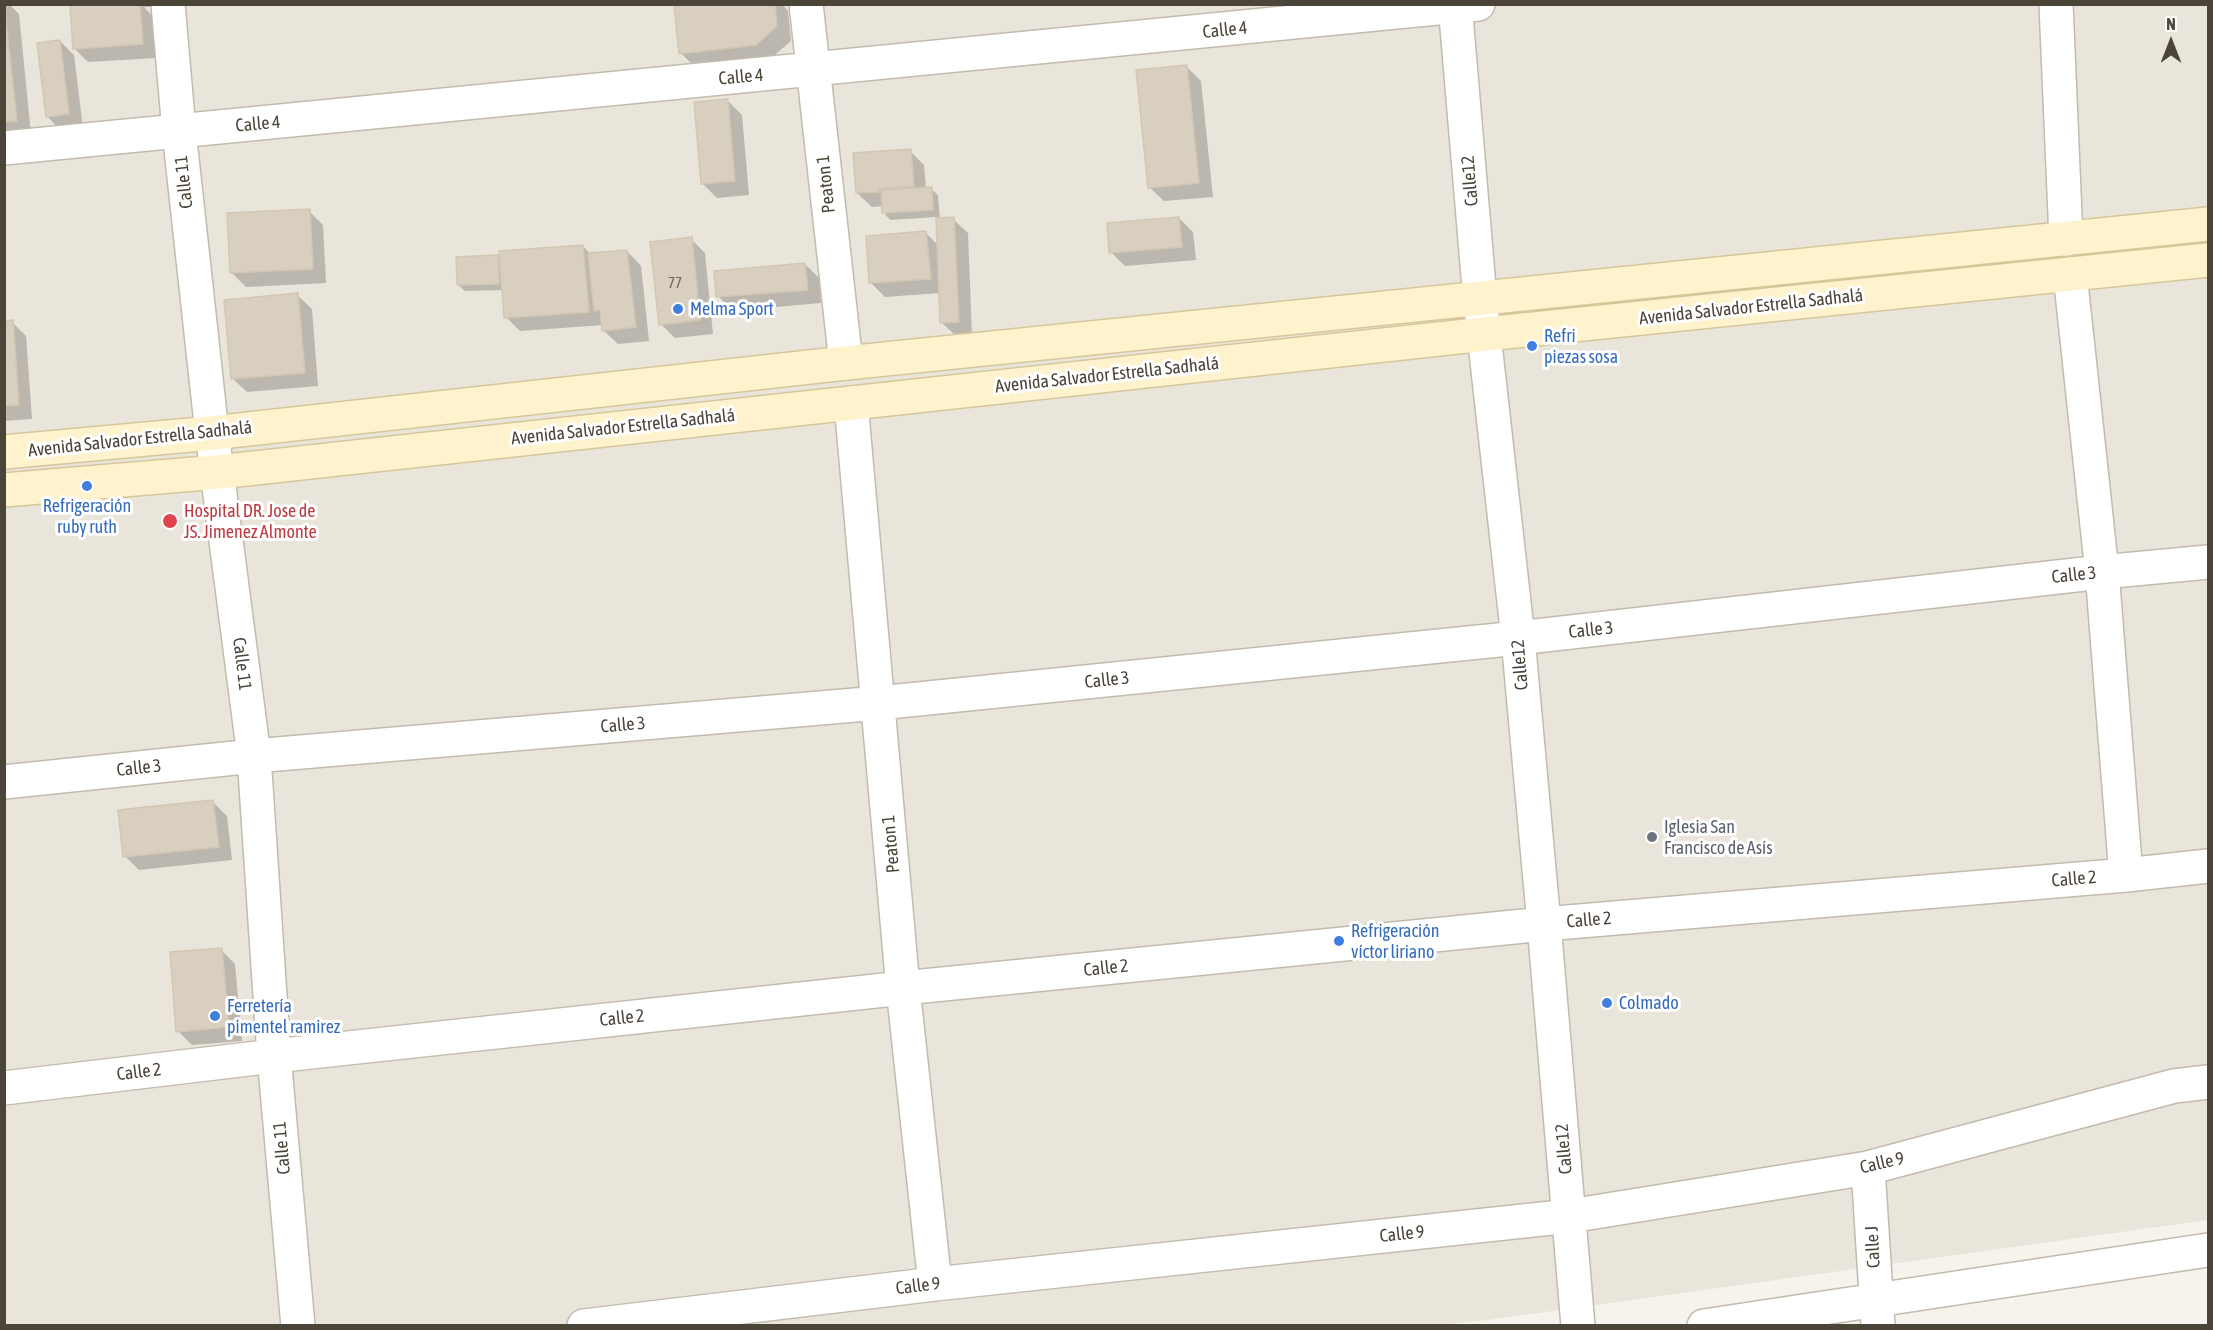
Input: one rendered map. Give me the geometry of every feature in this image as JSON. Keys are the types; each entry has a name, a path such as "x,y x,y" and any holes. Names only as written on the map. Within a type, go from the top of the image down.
{"main road":[{"name":"Avenida Salvador Estrella Sadhalá","path":"4,452 212,433 846,363 2208,224"},
{"name":"Avenida Salvador Estrella Sadhalá","path":"4,490 218,472 1485,334 2208,260"}],"street":[{"name":"Calle 11","path":"168,4 178,131 212,433 254,756 274,1056 298,1326"},
{"name":"Peaton 1","path":"806,4 846,363"},
{"path":"2056,4 2066,239"},
{"name":"Calle 4","path":"4,148 1463,5"},
{"name":"Calle12","path":"1463,5 1480,299 1518,638 1545,924 1578,1326"},
{"path":"2070,274 2102,572 2126,875"},
{"name":"Peaton 1","path":"851,403 903,988 935,1284"},
{"name":"Calle 3","path":"4,782 254,756 879,703 1518,638 2208,562"},
{"name":"Calle 2","path":"4,1088 274,1056 903,988 1545,924 2126,875 2208,866"},
{"name":"Calle 9","path":"584,1326 935,1284 1570,1216 1868,1168 2174,1086 2208,1082"},
{"name":"Calle J","path":"1868,1168 1877,1313"},
{"path":"1704,1326 1877,1313 2208,1250"}],"shaded area":[{"path":"5,5 2208,5 2208,1220 1488,1320 1429,1326 5,1326"}],"building":[{"path":"4,4 17,121 4,122"},
{"path":"140,4 143,44 73,49 70,5"},
{"path":"775,4 777,26 756,45 679,54 674,5"},
{"path":"60,40 69,114 46,117 37,43"},
{"path":"1187,65 1199,183 1148,188 1136,70"},
{"path":"728,99 735,181 701,184 694,102"},
{"path":"911,149 914,186 856,193 853,153"},
{"path":"932,187 933,210 882,213 881,190"},
{"path":"310,209 313,269 230,273 227,213"},
{"path":"954,217 959,322 940,323 936,218"},
{"path":"1179,217 1182,247 1109,253 1107,223"},
{"path":"926,231 931,279 869,283 866,236"},
{"path":"692,237 700,320 659,325 650,242"},
{"path":"583,245 589,312 504,318 499,251"},
{"path":"627,250 636,327 602,331 600,310 594,311 588,253"},
{"path":"498,255 499,284 457,285 456,257"},
{"path":"805,263 808,290 716,297 714,271"},
{"path":"298,293 305,373 231,379 224,300"},
{"path":"13,320 19,405 4,406 4,321"},
{"path":"213,800 219,847 123,857 118,810"},
{"path":"222,948 229,1027 176,1032 170,952"}],"place":[{"name":"Melma Sport","path":"678,309"},
{"name":"Refri piezas sosa","path":"1532,346"},
{"name":"Refrigeración ruby ruth","path":"87,486"},
{"name":"Hospital DR. Jose de JS. Jimenez Almonte","path":"170,521"},
{"name":"Iglesia San Francisco de Asís","path":"1652,837"},
{"name":"Refrigeración víctor liriano","path":"1339,941"},
{"name":"Colmado","path":"1607,1003"},
{"name":"Ferretería pimentel ramirez","path":"215,1016"}]}
